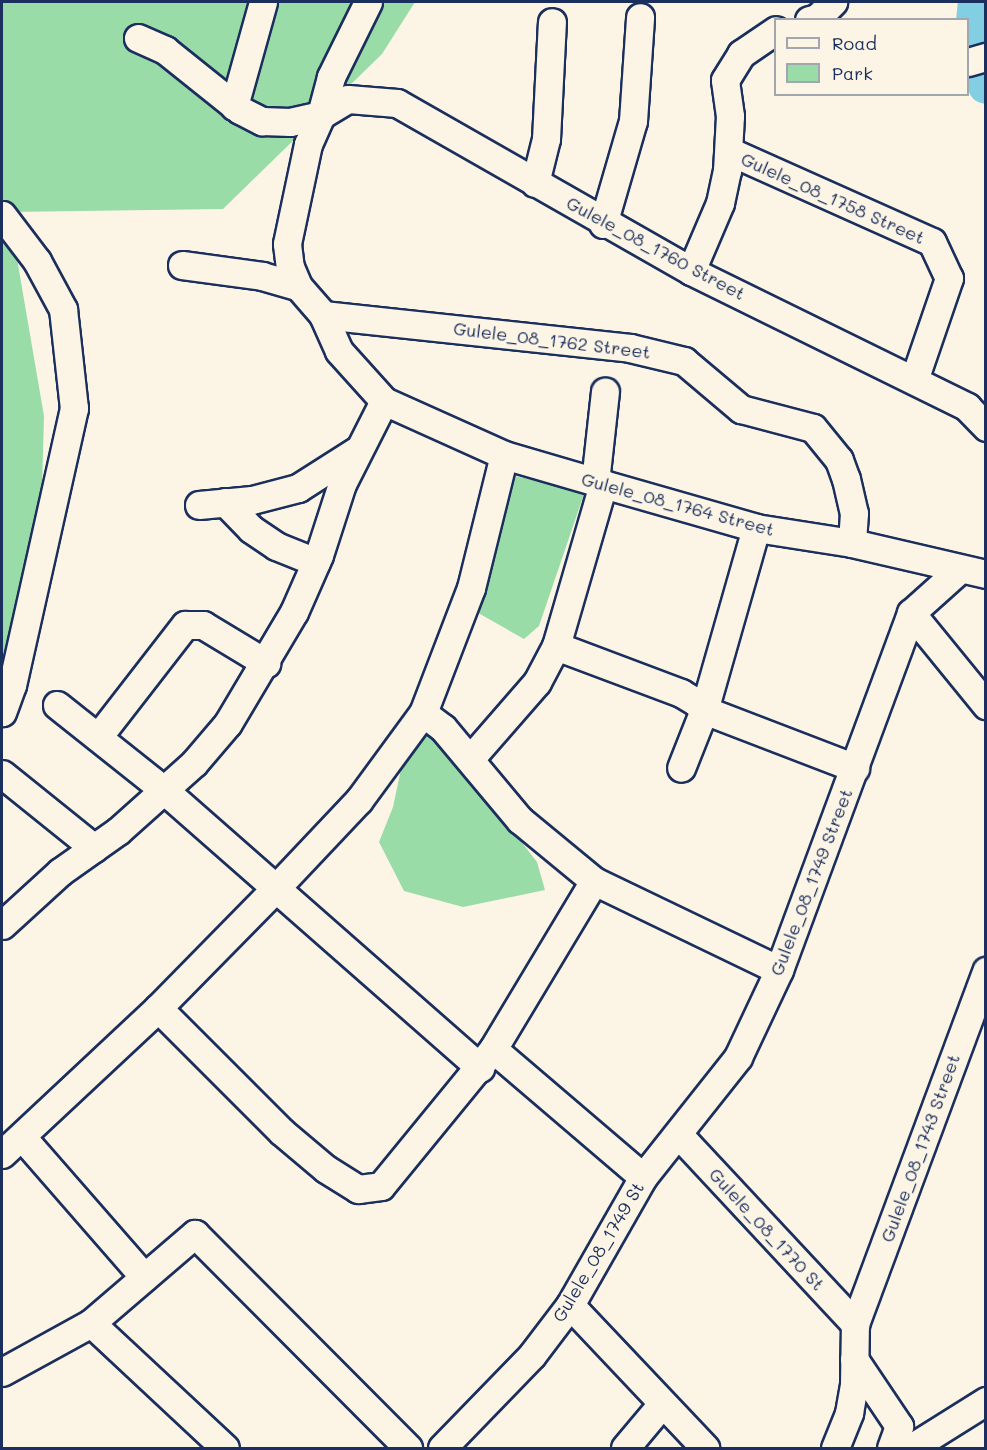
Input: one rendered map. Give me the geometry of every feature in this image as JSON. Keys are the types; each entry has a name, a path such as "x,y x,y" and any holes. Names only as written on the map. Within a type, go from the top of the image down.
{"street":[{"path":"234,106 263,2"},
{"path":"2,925 60,872 94,848 164,790 194,763 228,723 266,663 316,562 342,484 384,401 339,351 323,315 298,286 290,267 287,244 308,144 321,114 331,77 368,2"},
{"path":"817,18 832,2"},
{"path":"603,224 633,121 639,17"},
{"path":"535,183 546,139 552,22"},
{"path":"691,271 720,203 730,152 725,80 741,54 774,31"},
{"name":"Gulele_08_1760 Street","path":"138,38 165,50 234,106 262,121 290,122 321,114 348,99 397,104 603,224 691,271 967,407 986,427"},
{"path":"969,62 986,57"},
{"name":"Gulele_08_1758 Street","path":"730,152 932,242 950,279 914,380"},
{"path":"2,215 38,261 63,309 74,408 12,685 2,712"},
{"path":"182,265 262,276 298,286"},
{"name":"Gulele_08_1762 Street","path":"323,315 630,348 684,361 741,409 813,428 839,460 846,479 854,513 852,543"},
{"path":"470,759 537,682 556,646 599,483 605,392"},
{"name":"Gulele_08_1764 Street","path":"384,401 504,455 599,483 756,528 852,543 959,570 986,574"},
{"path":"316,562 268,541 212,503 252,500 298,488 323,475 361,447"},
{"path":"144,1277 12,1145 158,1008 275,889 359,800 423,713 471,588 504,455"},
{"path":"681,768 704,710 756,528"},
{"path":"959,570 911,613 986,705"},
{"name":"Gulele_08_1749 Street","path":"678,1134 738,1057 779,970 911,613"},
{"path":"98,737 185,625 203,625 266,663"},
{"path":"556,646 681,693 704,710 855,768"},
{"path":"57,705 164,790 275,889 487,1058 643,1178"},
{"path":"423,713 470,759 520,820 594,881 779,970"},
{"path":"2,774 94,848"},
{"path":"158,1008 282,1132 358,1189 381,1186 487,1058 594,881"},
{"name":"Gulele_08_1743 Street","path":"835,1449 849,1413 855,1324 986,971"},
{"name":"Gulele_08_1749 St","path":"442,1449 532,1355 570,1305 643,1178 678,1134"},
{"name":"Gulele_08_1770 St","path":"678,1134 855,1324"},
{"path":"2,1372 91,1323 195,1234 408,1449"},
{"path":"570,1305 661,1405 705,1449"},
{"path":"91,1323 225,1449"},
{"path":"854,1359 899,1426 891,1449"},
{"path":"911,1449 986,1401"},
{"path":"625,1449 661,1405"}],"green space":[{"path":"2,2 415,2 382,54 223,209 9,212 44,416 39,596 2,694"},
{"path":"510,475 585,491 539,626 524,639 466,606"},
{"path":"433,728 537,862 545,890 463,907 404,891 379,842 393,807 401,769 426,729"}],"waterway":[{"path":"976,2 972,41 986,86"}]}
